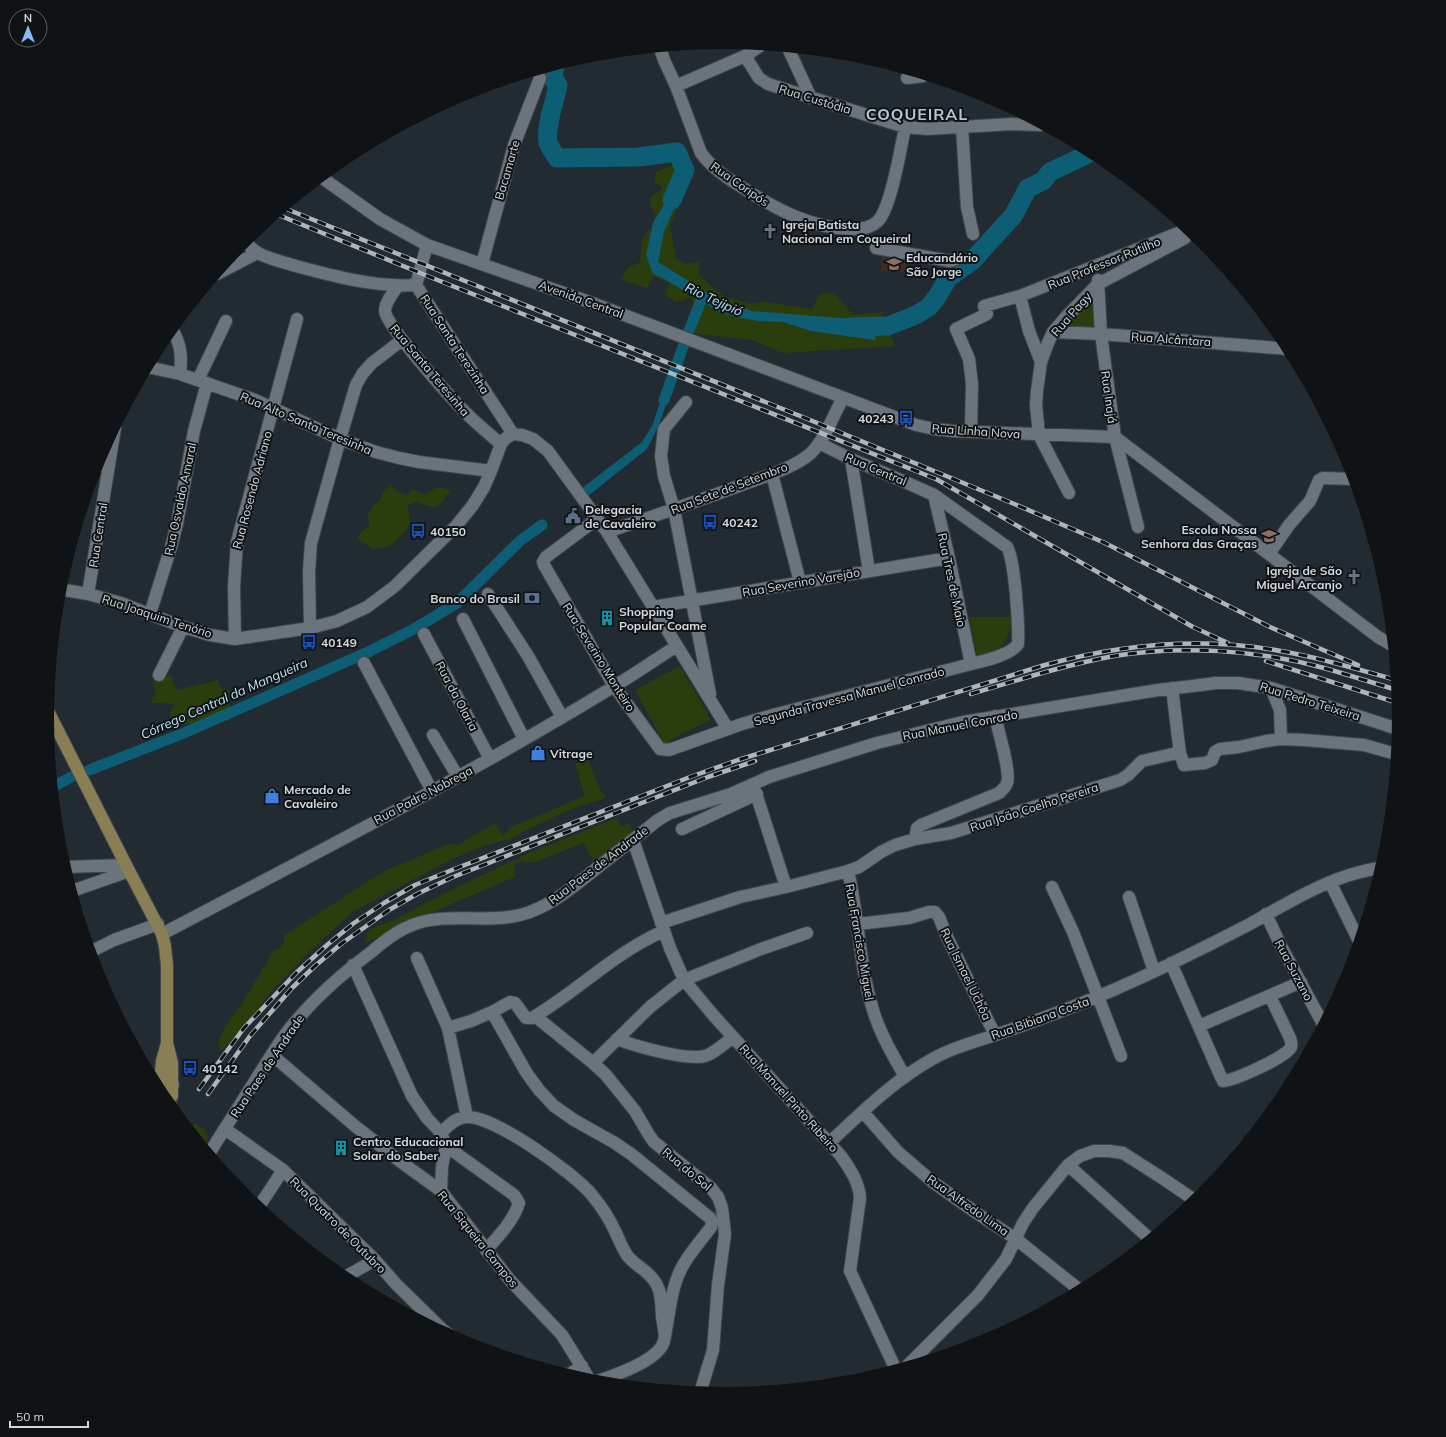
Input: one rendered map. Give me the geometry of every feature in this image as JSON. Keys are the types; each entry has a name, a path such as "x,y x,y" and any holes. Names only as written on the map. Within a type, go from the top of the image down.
{"main road":[{"path":"54,721 127,868 160,929 165,946 167,966 167,1043 172,1063 169,1093"},
{"path":"160,1080 162,1061 167,1043"}],"street":[{"path":"676,86 745,56 754,50"},
{"name":"Rua Coripós","path":"661,52 676,86 701,153 709,163 728,178 770,205 786,213 825,226 858,229 874,225 880,220 886,207 892,186 905,127"},
{"path":"790,53 811,98"},
{"name":"Rua Custódia","path":"745,56 759,78 768,84 905,127 927,129 1012,124 1031,125"},
{"path":"907,78 913,77"},
{"name":"Bacamarte","path":"482,264 514,145 540,78"},
{"path":"962,127 967,207 973,234"},
{"name":"Avenida Central","path":"325,180 380,219 427,246 543,285 843,398"},
{"name":"Rua Professor Rutilho","path":"971,432 972,384 969,359 956,329 986,314 984,306 1020,296 1182,232"},
{"name":"Rua Pagy","path":"1069,493 1039,435 1036,405 1037,391 1041,362 1046,347 1054,332 1065,318 1098,284 1187,236"},
{"name":"Rua Santa Terezinha","path":"249,246 257,253 281,262 314,271 364,282 397,287 416,285 514,434"},
{"path":"416,285 427,246"},
{"path":"876,248 950,261 956,260"},
{"path":"228,268 257,253"},
{"name":"Rua Inajá","path":"1098,265 1101,334 1115,437 1138,527"},
{"name":"Rua Santa Teresinha","path":"397,287 386,304 385,311 390,324 466,414 501,444"},
{"path":"1020,296 1029,331 1041,362"},
{"name":"Rua Rosendo Adriano","path":"235,639 234,587 237,542 297,319"},
{"name":"Rua Osvaldo Amaral","path":"150,614 173,540 202,382 226,321"},
{"name":"Rua Alcântara","path":"1054,332 1101,334 1281,348"},
{"path":"175,335 180,345 182,355 180,374"},
{"path":"310,628 309,571 311,543 356,385 362,373 372,363 402,340"},
{"name":"Rua Alto Santa Teresinha","path":"153,368 180,374 255,400 340,439 376,452 398,458 492,471"},
{"name":"Rua Linha Nova","path":"843,398 916,426 934,429 971,432 1115,437"},
{"name":"Rua Sete de Setembro","path":"607,532 772,474 799,462 819,443 843,398"},
{"path":"686,402 664,429 661,456 664,476 674,509 712,703"},
{"path":"501,444 506,438 514,434 534,439 548,451 568,476 607,532 728,729"},
{"path":"1115,437 1378,637 1388,643"},
{"name":"Rua Central","path":"88,594 113,443"},
{"name":"Rua Central","path":"819,443 851,460 934,495 1007,547 1011,556 1018,644 1012,650 971,664"},
{"name":"Rua Joaquim Tenório","path":"66,590 88,594 121,603 210,635 235,639 310,628 337,621 367,607 395,586 456,526 473,505 484,487 492,471 501,444"},
{"path":"851,460 869,571"},
{"path":"103,465 110,466"},
{"path":"772,474 800,582"},
{"path":"1269,554 1289,525 1310,501 1319,480 1323,478 1348,479"},
{"name":"Rua Tres de Maio","path":"934,495 971,664"},
{"name":"Rua Severino Monteiro","path":"597,519 546,557 544,562 545,568 614,686 660,750 669,750 728,729"},
{"name":"Rua Severino Varejão","path":"653,607 949,558"},
{"path":"488,594 528,656 562,717"},
{"path":"462,619 524,739"},
{"path":"159,675 183,626"},
{"name":"Rua da Olaria","path":"424,634 490,759"},
{"name":"Rua Padre Nobrega","path":"95,950 114,940 160,929 432,791 562,717 677,646"},
{"path":"364,663 432,791"},
{"name":"Segunda Travessa Manuel Conrado","path":"728,729 773,715 971,664"},
{"name":"Rua Pedro Teixeira","path":"1172,688 1216,683 1238,683 1271,688 1392,727"},
{"path":"1172,688 1180,754 1184,765 1206,763 1212,760 1216,752 1220,749 1239,747 1266,741 1281,740 1304,740 1364,745 1391,753"},
{"name":"Rua Manuel Conrado","path":"755,789 782,773 877,743 963,722 1172,688"},
{"path":"1271,688 1280,710 1281,740"},
{"path":"915,840 917,828 921,825 999,793 1004,788 1007,783 1007,772 995,716"},
{"path":"433,735 458,777"},
{"name":"Rua João Coelho Pereira","path":"535,1016 663,927 740,897 786,887 860,867 886,849 915,840 951,833 1120,780 1128,775 1142,760 1177,753 1180,754"},
{"path":"682,829 755,789 786,887"},
{"name":"Rua Paes de Andrade","path":"212,1150 272,1055 303,1012 353,965 400,931 422,921 502,917 520,915 535,909 550,902 580,881 658,820 670,813 731,794 755,789"},
{"name":"Rua Manuel Pinto Ribeiro","path":"633,840 676,964 684,980 733,1037 829,1143 848,1166 860,1189 850,1271 894,1365"},
{"path":"70,867 127,868"},
{"path":"75,890 127,868"},
{"name":"Rua Bibiana Costa","path":"829,1143 905,1077 937,1056 1047,1017 1098,996 1171,963 1330,882 1351,874 1375,868"},
{"name":"Rua Francisco Miguel","path":"848,871 853,891 864,970 873,1011 888,1046 905,1077"},
{"path":"1330,882 1356,936"},
{"path":"1052,888 1073,932 1121,1056"},
{"path":"1128,897 1154,971"},
{"name":"Rua Ismael Uchôa","path":"858,924 909,918 932,912 937,913 948,940 995,1035"},
{"name":"Rua Suzano","path":"1266,914 1281,946 1321,1019"},
{"path":"593,1063 659,999 684,980 761,949 807,933"},
{"path":"417,958 448,1028 467,1117"},
{"path":"1171,963 1223,1081 1229,1081 1251,1072 1289,1051 1292,1042 1270,996"},
{"path":"353,965 412,1096 427,1118 441,1133 446,1146 440,1191"},
{"path":"1199,1026 1301,982"},
{"path":"448,1028 471,1021 512,1002 515,1003 526,1018 530,1019 535,1016"},
{"path":"492,1012 526,1072 539,1090 554,1106 574,1120 615,1143 631,1154 679,1191 710,1218 712,1222 711,1227 686,1260 674,1285 669,1321 664,1341 660,1348 652,1356 637,1365 621,1374 609,1378"},
{"name":"Rua do Sol","path":"535,1016 593,1063 620,1091 635,1111 654,1142 711,1188 718,1197 722,1208 724,1234 713,1350 702,1388"},
{"path":"617,1039 644,1048 698,1057 707,1055 733,1037"},
{"name":"Rua Siqueira Campos","path":"272,1055 355,1126 440,1191 469,1226 509,1279 562,1335 586,1374"},
{"name":"Rua Alfredo Lima","path":"863,1112 898,1152 952,1197 1016,1239 1075,1287"},
{"path":"441,1133 450,1124 458,1119 467,1117 477,1118 502,1129 553,1161 573,1176 592,1194 604,1212 628,1256 653,1278 660,1289 664,1341"},
{"name":"Rua Quatro de Outubro","path":"225,1129 283,1170 375,1260 433,1322"},
{"path":"446,1146 518,1199 519,1203 514,1213 496,1240 486,1250"},
{"path":"913,1360 978,1295 1006,1259 1023,1224 1033,1208 1068,1165 1080,1156 1094,1151 1109,1151 1123,1154 1190,1197"},
{"path":"1068,1165 1147,1236"},
{"path":"261,1203 283,1170"},
{"path":"350,1274 375,1260"},
{"path":"574,1371 582,1366"}],"shaded area":[{"name":"Educandário São Jorge","path":"882,256 907,257 906,272 881,271"}],"green space":[{"path":"675,164 688,184 670,226 676,259 685,264 699,262 699,275 723,296 750,304 766,302 812,309 819,294 834,293 853,315 882,312 895,346 782,353 753,340 693,333 692,297 676,302 664,294 670,283 653,277 647,288 622,280 626,269 640,262 642,239 653,225 655,212 650,206 651,196 662,190 661,186 654,183 656,172"},
{"path":"1092,292 1096,327 1068,326 1061,328"},
{"path":"391,484 397,492 407,495 412,489 425,495 437,487 451,490 443,501 436,506 429,506 416,501 407,506 410,523 404,533 387,547 372,549 357,538 362,531 369,526 368,514 372,507 380,500 383,492"},
{"path":"969,617 1015,617 1007,638 1001,648 990,658 978,661"},
{"path":"680,666 711,720 677,736 665,745 635,690"},
{"path":"171,675 177,690 218,680 218,684 223,690 229,690 231,720 210,725 196,723 185,724 171,718 171,709 176,705 152,703 152,698 156,696 153,680"},
{"path":"587,758 599,788 606,798 574,808 510,839 487,845 452,859 352,912 305,956 268,995 250,1022 221,1051 218,1042 229,1020 243,1002 272,953 283,945 285,935 384,871 449,844 457,845 496,823 503,836 511,827 585,796 575,764"},
{"path":"617,818 620,827 629,824 634,834 596,864 583,843 533,863 522,861 514,864 515,877 365,943 367,933 373,928 396,919 441,895 527,854"},
{"path":"195,1123 205,1130 208,1135 206,1143 192,1127"}],"water":[{"path":"681,176 688,176 664,232 658,262 711,295 752,311 877,321 875,340 811,331 783,322 758,321 736,317 720,312 661,277 653,274 646,255 653,223"},
{"path":"665,386 674,390 668,399 659,425 647,449 588,496 582,488 642,442 653,424"}],"waterway":[{"name":"Rio Tejipió","path":"554,71 553,79 558,85 549,121 547,136 550,148 557,158 638,157 677,152 685,170 672,200"},
{"name":"Rio Tejipió","path":"850,327 888,326 916,315 929,307 937,297 948,278 972,261 1013,216 1028,188 1043,181 1050,172 1085,156"},
{"name":"Córrego Central da Mangueira","path":"664,400 703,296"},
{"name":"Córrego Central da Mangueira","path":"89,770 184,733 368,652 414,629 457,603 521,540 542,525"},
{"name":"Córrego Central da Mangueira","path":"57,785 71,777"}],"railway":[{"path":"288,210 1012,503 1105,543 1270,627 1358,665"},
{"path":"281,216 936,479 1193,627 1228,643"},
{"path":"199,1089 244,1028 296,973 354,923 384,903 415,885 452,870 690,777 738,760 1045,665 1092,654 1139,647 1187,644 1256,647 1316,658 1391,679"},
{"path":"971,694 1060,668 1114,656 1193,650 1247,653 1299,662 1391,688"},
{"path":"1266,661 1392,701"},
{"path":"208,1094 250,1036 292,988 341,944 389,910 417,894 453,877 708,777 755,761"}],"place":[{"name":"Igreja Batista Nacional em Coqueiral","path":"770,231"},
{"name":"Educandário São Jorge","path":"894,264"},
{"name":"40243","path":"906,418"},
{"name":"Delegacia de Cavaleiro","path":"573,516"},
{"name":"40242","path":"710,522"},
{"name":"40150","path":"418,531"},
{"name":"Escola Nossa Senhora das Graças","path":"1269,536"},
{"name":"Igreja de São Miguel Arcanjo","path":"1354,577"},
{"name":"Banco do Brasil","path":"532,598"},
{"name":"Shopping Popular Coame","path":"607,618"},
{"name":"40149","path":"309,642"},
{"name":"Vitrage","path":"538,753"},
{"name":"Mercado de Cavaleiro","path":"272,796"},
{"name":"40142","path":"190,1068"},
{"name":"Centro Educacional Solar do Saber","path":"341,1148"}],"district":[{"name":"COQUEIRAL","path":"917,114"}]}
